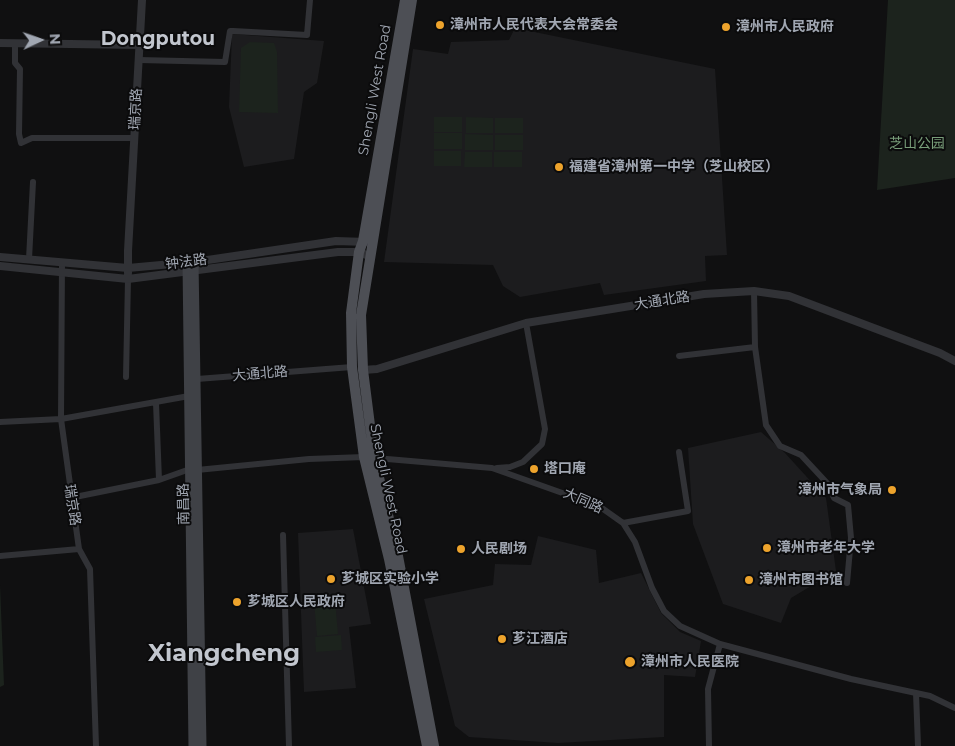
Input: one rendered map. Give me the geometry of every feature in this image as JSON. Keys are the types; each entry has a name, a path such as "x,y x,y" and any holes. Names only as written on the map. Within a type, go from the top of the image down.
{"main road":[{"name":"Shengli West Road","path":"405,0 367,242 351,313 352,367 427,746"},
{"path":"367,242 412,0"},
{"path":"364,254 361,315 369,457"},
{"name":"南昌路","path":"191,267 198,379 193,470 193,746"},
{"name":"南昌路","path":"191,267 189,396 202,746"},
{"name":"Shengli West Road","path":"369,457 398,556 434,746"}],"street":[{"name":"瑞京路","path":"128,279 142,0"},
{"path":"139,60 226,62 230,31 233,30 307,35 310,0"},
{"path":"0,43 140,46"},
{"path":"16,44 15,63 20,69 21,142 32,138 134,138"},
{"path":"29,259 33,182"},
{"name":"钟法路","path":"0,266 62,270 128,279 336,241 367,242"},
{"name":"钟法路","path":"0,257 128,268 191,267 338,252 364,254"},
{"name":"瑞京路","path":"62,262 60,419 78,549 90,569 96,746"},
{"path":"126,376 128,279"},
{"path":"754,291 755,347 766,426 780,446 801,456 827,484 834,498 848,505 851,538 847,583"},
{"name":"大通北路","path":"364,370 377,369 526,323 704,294 754,291 789,296 940,353 955,361"},
{"path":"492,468 510,467 522,462 542,444 545,429 526,323"},
{"path":"679,356 755,347"},
{"name":"大通北路","path":"198,379 352,367"},
{"path":"0,422 60,419 189,396"},
{"path":"156,403 159,480"},
{"path":"623,523 688,510 679,452"},
{"name":"大同路","path":"70,498 159,480 193,470 309,459 369,457 492,468 599,506 623,523 636,542 652,588 664,611 680,626 720,644 851,679 930,696 955,708"},
{"path":"283,535 289,746"},
{"path":"0,556 78,549"},
{"path":"709,746 708,689 720,644"},
{"path":"916,693 918,746"}],"shaded area":[{"name":"福建省漳州第一中学（芝山校区）","path":"515,28 715,69 727,255 705,256 706,281 604,295 600,283 520,297 503,286 493,265 384,262 413,49 448,54 451,42 509,40"},
{"path":"232,34 324,41 317,83 304,92 294,159 244,167 229,107"},
{"name":"漳州市老年大学","path":"761,432 785,453 826,498 836,571 791,598 781,623 723,604 693,524 688,448"},
{"name":"芗城区实验小学","path":"353,529 371,624 349,627 356,688 304,692 298,533"},
{"path":"538,536 596,550 599,583 641,573 661,613 680,632 701,641 695,677 664,675 664,737 558,743 469,737 455,726 424,599 493,585 495,564 531,565"}],"green space":[{"name":"芝山公园","path":"888,0 955,0 955,178 877,190"},
{"path":"250,42 274,43 277,52 278,113 239,112 241,48"},
{"path":"434,117 462,117 462,132 434,132"},
{"path":"466,117 493,118 493,133 466,133"},
{"path":"495,118 523,118 523,133 495,133"},
{"path":"434,133 462,133 462,149 434,149"},
{"path":"465,134 493,135 493,150 465,150"},
{"path":"495,135 523,135 523,150 495,150"},
{"path":"434,151 461,151 461,166 434,166"},
{"path":"465,152 492,152 492,167 464,167"},
{"path":"494,152 522,152 522,167 494,167"},
{"path":"0,585 4,685 0,687"},
{"path":"335,600 338,634 317,636 314,602"},
{"path":"341,635 342,650 316,652 315,637"}],"place":[{"name":"漳州市人民代表大会常委会","path":"440,25"},
{"name":"漳州市人民政府","path":"726,27"},
{"name":"福建省漳州第一中学（芝山校区）","path":"559,167"},
{"name":"塔口庵","path":"534,469"},
{"name":"漳州市气象局","path":"892,490"},
{"name":"漳州市老年大学","path":"767,548"},
{"name":"人民剧场","path":"461,549"},
{"name":"芗城区实验小学","path":"331,579"},
{"name":"漳州市图书馆","path":"749,580"},
{"name":"芗城区人民政府","path":"237,602"},
{"name":"芗江酒店","path":"502,639"},
{"name":"漳州市人民医院","path":"630,662"}],"district":[{"name":"Dongputou","path":"158,39"},
{"name":"Xiangcheng","path":"224,654"}]}
